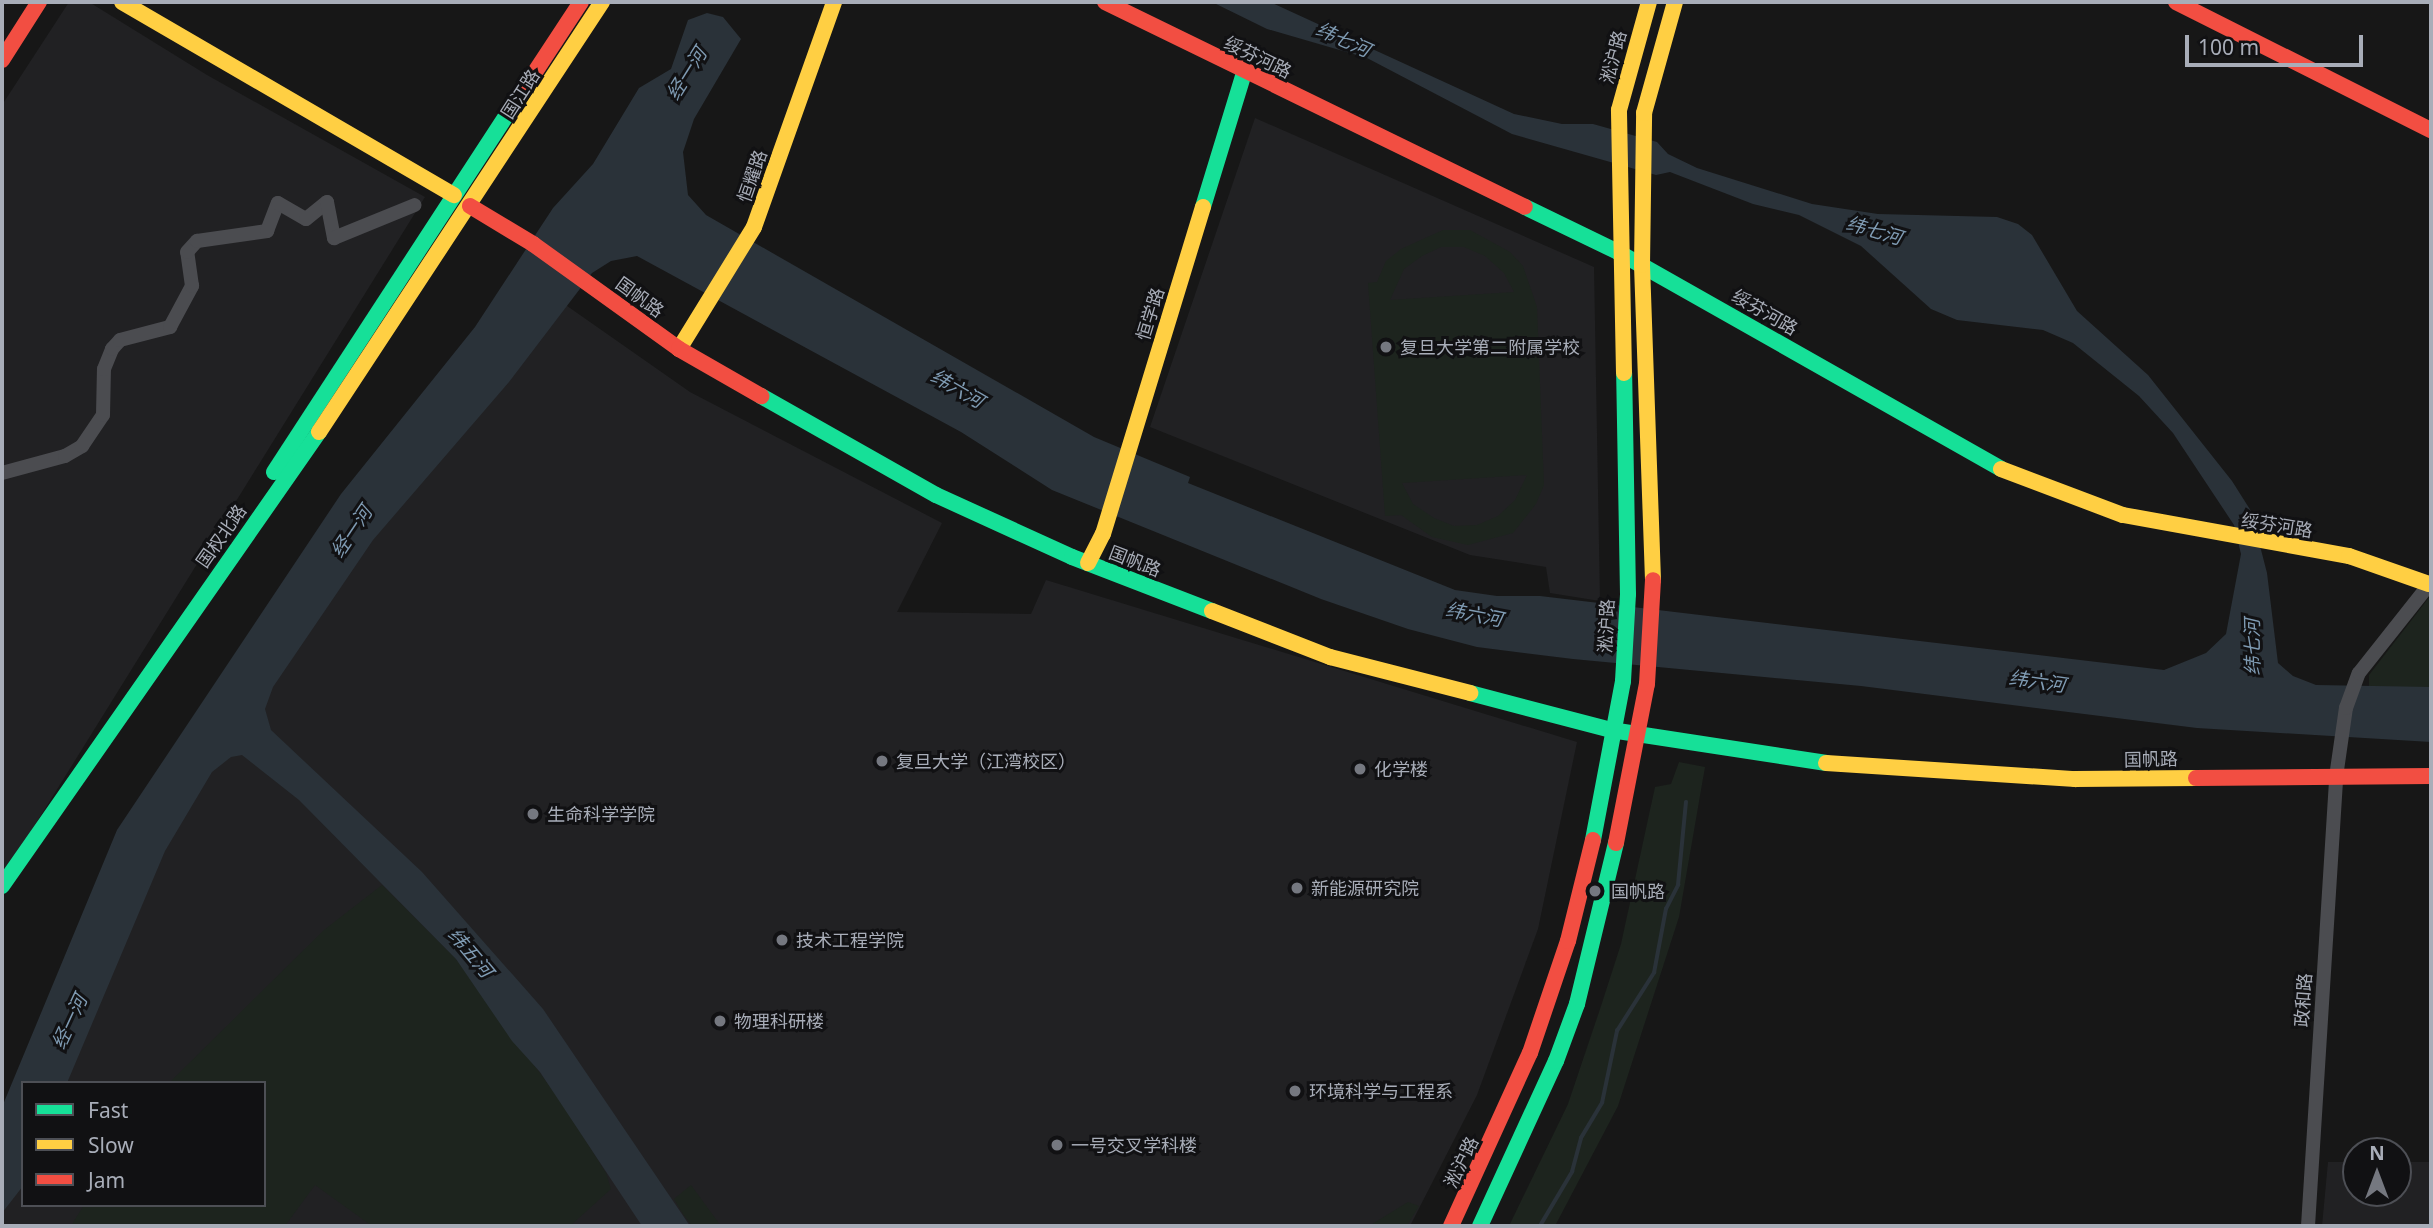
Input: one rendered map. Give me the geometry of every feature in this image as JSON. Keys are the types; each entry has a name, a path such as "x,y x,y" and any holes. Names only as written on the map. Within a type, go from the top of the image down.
{"street":[{"path":"2,60 39,2"},
{"name":"国帆路","path":"122,2 454,195 533,244 679,349 936,495 1088,563 1330,657 1611,730 1841,765 1960,776 2431,776"},
{"name":"国江路","path":"454,195 581,2"},
{"name":"国江路","path":"470,206 602,2"},
{"name":"恒耀路","path":"679,349 715,295 754,227 834,2"},
{"name":"绥芬河路","path":"1105,2 1244,73 1482,182 1618,252 1954,446 2008,473 2123,515 2226,537 2349,556 2430,583"},
{"name":"淞沪路","path":"1451,1226 1512,1097 1550,998 1584,885 1622,681 1628,594 1618,252 1619,110 1650,2"},
{"path":"1480,1226 1556,1061 1577,1004 1607,887 1634,734 1647,684 1653,595 1642,265 1644,113 1675,2"},
{"path":"2176,2 2431,130"},
{"name":"恒学路","path":"1088,563 1107,521 1244,73"},
{"name":"国权北路","path":"2,872 363,341 454,195"},
{"path":"2,473 65,456 82,446 103,415 104,369 112,349 120,340 170,327 192,286 187,252 197,241 267,231 278,203 306,219 327,202 334,238 415,205"},
{"name":"国权北路","path":"2,886 382,342 470,206"},
{"name":"政和路","path":"2308,1226 2336,777 2346,708 2359,673 2430,583"}],"shaded area":[{"path":"69,2 89,2 207,75 425,197 2,878 2,105"},
{"name":"复旦大学第二附属学校","path":"1255,118 1594,267 1600,601 1550,593 1546,567 1470,555 1150,427"},
{"path":"1443,230 1470,230 1510,252 1523,266 1537,307 1544,485 1536,504 1513,533 1468,545 1432,537 1401,515 1385,516 1368,283 1377,282 1386,261 1401,249","holes":["1441,247 1464,247 1485,256 1504,273 1514,292 1390,300 1404,269 1422,256","1527,475 1515,500 1498,516 1477,525 1454,526 1434,518 1413,504 1402,483"]},
{"name":"复旦大学（江湾校区）","path":"560,301 690,392 942,523 897,612 1031,614 1046,580 1577,742 1538,929 1477,1095 1410,1226 2,1226 2,1147 21,1104 21,1207 266,1207 266,1081 31,1081 220,709"},
{"path":"2431,595 2431,687 2369,688 2369,675"},
{"path":"1679,762 1705,767 1679,917 1618,1106 1555,1226 1509,1226 1568,1104 1601,1006 1621,944 1655,787 1671,784"},
{"path":"382,885 456,959 562,1103 606,1173 611,1189 570,1226 372,1226 315,1185 285,1226 71,1226 83,1207 266,1207 266,1081 171,1081 324,930"},
{"path":"2328,1162 2342,1162 2342,1207 2412,1207 2412,1162 2431,1162 2431,1226 2322,1226"},
{"path":"691,1185 721,1226 692,1226 683,1214 674,1199"},
{"path":"1408,1202 1419,1206 1407,1226 1369,1226"}],"water":[{"path":"1212,2 1270,2 1514,114 1562,124 1593,124 1657,142 1668,154 1697,168 1812,204 1878,214 1997,217 2018,224 2032,235 2077,311 2148,375 2232,481 2251,511 2267,573 2278,663 2293,676 2316,685 2431,687 2431,742 2197,728 1861,686 1573,659 1477,647 1408,629 1321,599 1052,490 961,432 637,256 611,261 592,273 509,382 373,540 273,687 265,709 271,730 422,872 543,1009 690,1226 642,1226 540,1072 512,1041 456,959 299,800 242,755 231,757 212,772 165,851 68,1081 21,1081 21,1189 2,1213 2,1107 117,830 341,494 475,327 553,208 593,164 639,88 671,69 688,20 707,13 723,17 741,39 694,119 683,152 688,195 706,215 1094,437 1190,477 1188,483 1455,590 1497,596 1540,596 2164,670 2206,653 2226,634 2241,554 2234,525 2173,433 2139,396 2073,343 2043,330 1957,320 1931,309 1861,246 1799,215 1753,204 1670,172 1656,175 1512,134 1367,58 1267,29"}],"waterway":[{"path":"1540,1226 1572,1172 1581,1138 1602,1103 1617,1031 1654,973 1666,909 1678,885 1686,802"}],"traffic: fast":[{"path":"1203,207 1244,73"},
{"path":"274,472 516,101"},
{"path":"1525,207 1618,252 2001,469"},
{"path":"1593,840 1623,681 1628,594 1624,373"},
{"path":"761,396 936,495 1072,557 1212,611"},
{"path":"2,886 319,432"},
{"path":"1470,693 1611,730 1826,763"},
{"path":"1480,1226 1556,1061 1577,1004 1616,843"}],"traffic: slow":[{"path":"122,2 454,195"},
{"path":"319,432 602,2"},
{"path":"679,349 754,227 834,2"},
{"path":"1624,373 1619,110 1649,2"},
{"path":"1653,580 1642,265 1644,113 1675,2"},
{"path":"1088,563 1103,534 1203,207"},
{"path":"2001,469 2123,515 2349,556 2429,584"},
{"path":"1212,611 1330,657 1470,693"},
{"path":"1826,763 2075,779 2196,778"}],"traffic: jam":[{"path":"2,60 39,2"},
{"path":"516,101 581,2"},
{"path":"1105,2 1525,207"},
{"path":"2176,2 2431,130"},
{"path":"470,206 533,244 679,349 761,396"},
{"path":"1616,843 1647,684 1653,580"},
{"path":"2196,778 2431,776"},
{"path":"1451,1226 1530,1053 1568,941 1593,840"}],"place":[{"name":"复旦大学第二附属学校","path":"1386,347"},
{"name":"复旦大学（江湾校区）","path":"882,761"},
{"name":"化学楼","path":"1360,769"},
{"name":"生命科学学院","path":"533,814"},
{"name":"新能源研究院","path":"1297,888"},
{"name":"国帆路","path":"1595,891"},
{"name":"技术工程学院","path":"782,940"},
{"name":"物理科研楼","path":"720,1021"},
{"name":"环境科学与工程系","path":"1295,1091"},
{"name":"一号交叉学科楼","path":"1057,1145"}],"water label":[{"name":"纬七河","path":"1343,40"},
{"name":"经一河","path":"687,74"},
{"name":"纬七河","path":"1874,231"},
{"name":"纬六河","path":"957,389"},
{"name":"经一河","path":"352,532"},
{"name":"纬六河","path":"1474,615"},
{"name":"纬七河","path":"2253,647"},
{"name":"纬六河","path":"2037,682"},
{"name":"纬五河","path":"470,953"},
{"name":"经一河","path":"70,1022"}]}
